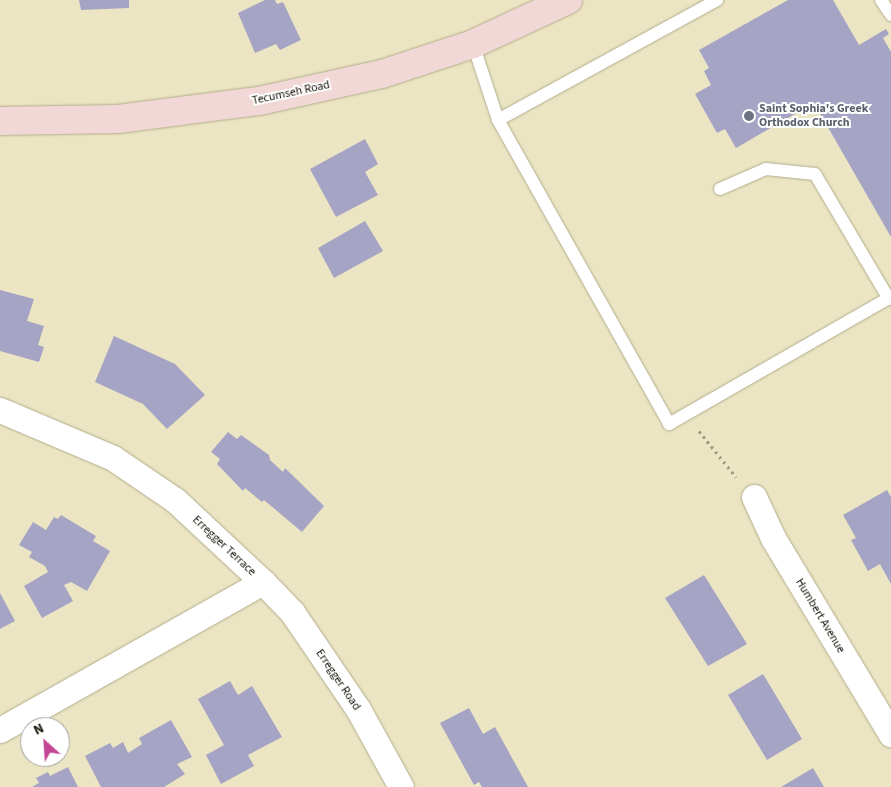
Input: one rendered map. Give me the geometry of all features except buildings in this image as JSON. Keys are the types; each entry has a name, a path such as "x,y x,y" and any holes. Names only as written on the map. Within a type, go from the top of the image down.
{"street":[{"name":"Tecumseh Road","path":"0,121 118,119 259,101 382,74 473,44 568,0"},
{"name":"Erregger Terrace","path":"0,410 113,458 175,500 263,582 0,730"},
{"name":"Humbert Avenue","path":"754,497 773,538 891,734"},
{"name":"Erregger Road","path":"263,582 292,612 358,709 401,787"}],"lane":[{"path":"498,120 637,46 717,0"},
{"path":"881,0 891,15"},
{"path":"473,44 498,120 668,424 890,298 815,174 766,168 720,189"}],"path":[{"path":"688,414 710,448 754,497"}],"place":[{"name":"Saint Sophia's Greek Orthodox Church","path":"749,116"}]}
